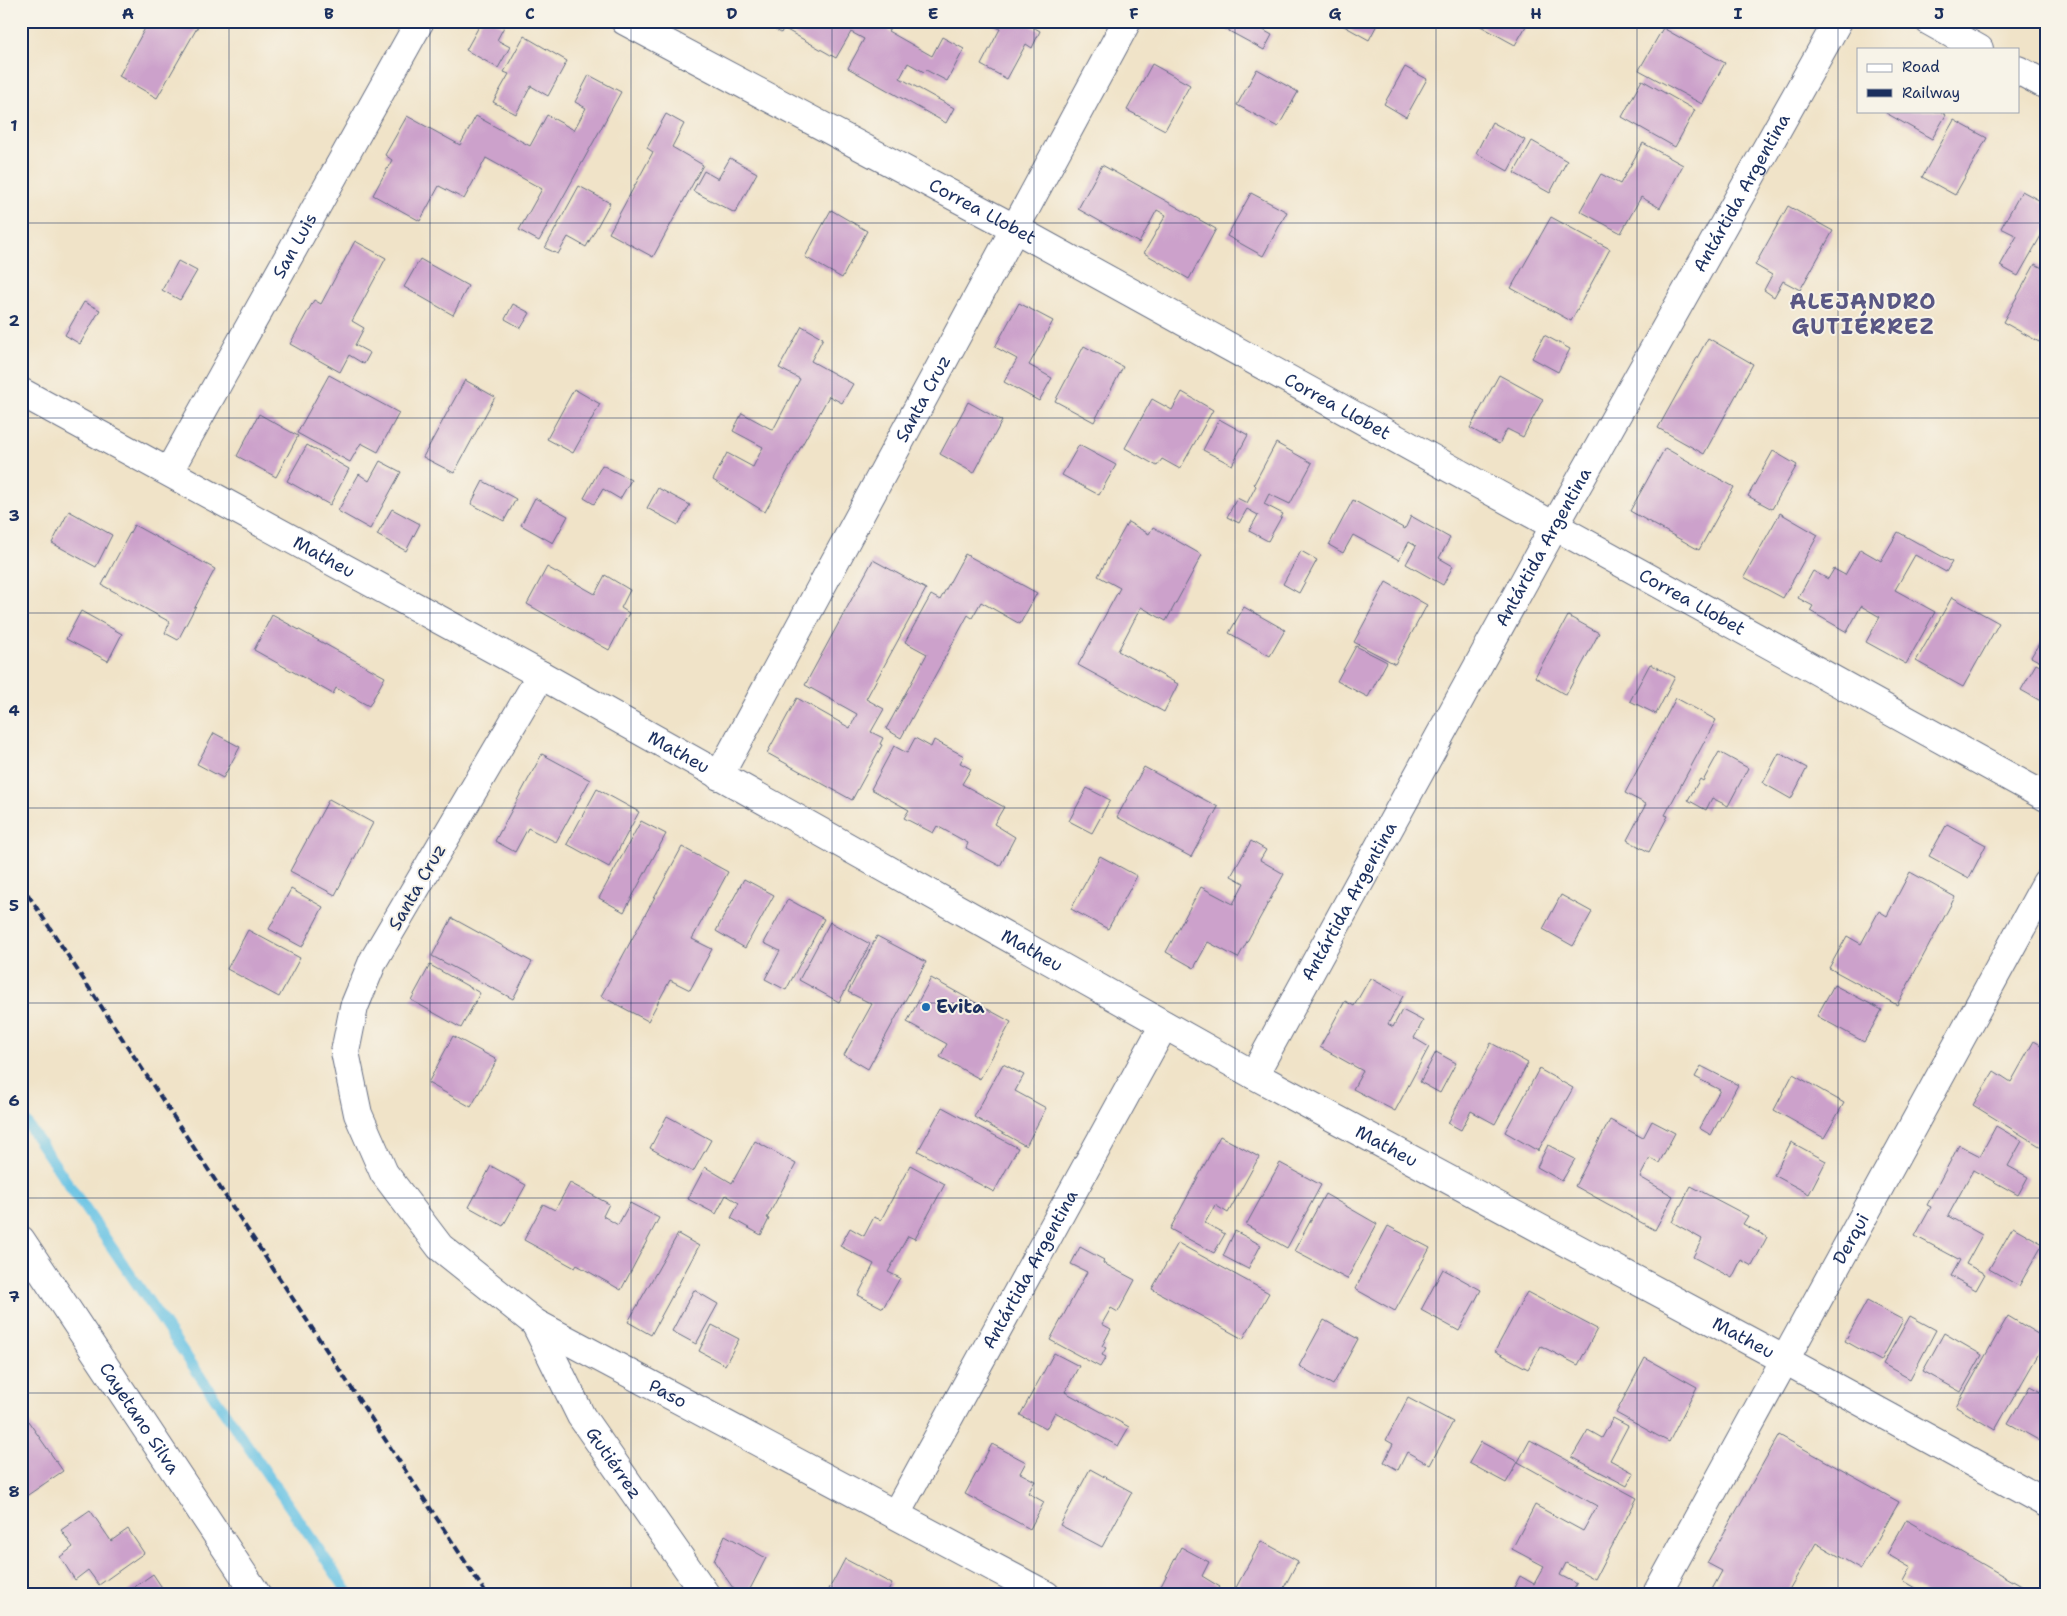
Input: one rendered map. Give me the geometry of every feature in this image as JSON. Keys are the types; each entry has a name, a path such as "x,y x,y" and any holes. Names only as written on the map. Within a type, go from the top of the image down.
{"street":[{"name":"San Luis","path":"169,472 420,21"},
{"name":"Correa Llobet","path":"625,21 1014,228 2046,797"},
{"name":"Santa Cruz","path":"719,776 1127,21"},
{"name":"Antártida Argentina","path":"1254,1075 1554,527 1838,21"},
{"path":"1930,21 1977,48"},
{"path":"2020,71 2046,85"},
{"name":"Matheu","path":"21,392 541,675 1254,1075 1785,1360 2046,1503"},
{"name":"Santa Cruz","path":"358,1114 345,1052 354,1007 373,961 541,675"},
{"name":"Derqui","path":"1656,1595 2046,884"},
{"name":"Antártida Argentina","path":"896,1514 1164,1025"},
{"name":"Paso","path":"358,1114 384,1173 440,1247 535,1323 1046,1595"},
{"name":"Cayetano Silva","path":"21,1240 257,1595"},
{"name":"Gutiérrez","path":"535,1323 581,1416 706,1595"}],"building":[{"path":"149,21 201,21 157,98 119,76"},
{"path":"482,21 493,21 504,27 497,40 510,47 498,68 466,50"},
{"path":"761,21 787,21 781,33"},
{"path":"789,21 894,21 888,31 932,56 942,37 964,49 947,81 908,63 900,78 954,108 946,123 848,68 864,39 851,32 836,58 785,29"},
{"path":"986,21 1029,21 1028,24 1040,31 1032,48 1026,44 1007,79 981,65 1000,29"},
{"path":"1217,21 1259,21 1256,26 1272,35 1264,50 1216,24"},
{"path":"1335,21 1379,21 1369,40"},
{"path":"1476,21 1529,21 1515,45 1475,23"},
{"path":"1663,28 1725,63 1702,104 1639,70"},
{"path":"524,36 567,61 548,96 531,86 516,114 493,102 509,74 504,72"},
{"path":"1152,64 1190,85 1165,130 1127,110"},
{"path":"1405,67 1427,79 1406,117 1384,104"},
{"path":"1257,69 1298,92 1278,127 1237,105"},
{"path":"589,75 621,92 539,241 519,230 542,189 486,158 464,199 439,186 420,221 373,195 392,160 385,155 407,116 460,145 476,116 530,146 547,115 574,130 586,108 575,102"},
{"path":"1642,80 1695,110 1675,147 1622,117"},
{"path":"1942,112 1946,115 1932,139 1886,113"},
{"path":"666,114 684,124 672,147 703,165 653,257 609,233 653,152 647,148"},
{"path":"1954,120 1987,138 1955,195 1922,177"},
{"path":"1492,122 1525,140 1508,171 1476,153"},
{"path":"1532,141 1567,161 1550,193 1514,173"},
{"path":"1643,143 1683,165 1660,208 1641,197 1621,233 1580,211 1601,174 1620,184"},
{"path":"730,158 757,173 735,213 693,191 704,171 718,179"},
{"path":"1102,165 1216,229 1189,279 1144,253 1166,215 1157,210 1139,243 1078,209"},
{"path":"579,186 610,203 586,247 568,237 558,254 545,248"},
{"path":"2022,191 2046,204 2046,227 2018,276 2000,266 2017,236 2001,228"},
{"path":"1251,193 1287,212 1263,256 1227,236"},
{"path":"1788,206 1833,231 1800,290 1783,281 1774,297 1764,290 1772,275 1755,265"},
{"path":"831,210 867,231 842,278 805,257"},
{"path":"1551,217 1610,249 1571,321 1511,288"},
{"path":"355,241 386,258 352,321 364,328 355,345 370,353 364,364 349,355 340,372 290,344 314,300 321,304"},
{"path":"420,259 468,286 453,315 404,287"},
{"path":"178,261 197,271 180,300 162,290"},
{"path":"2035,264 2046,270 2046,330 2039,342 2003,322"},
{"path":"84,302 100,310 80,344 65,335"},
{"path":"1019,303 1053,321 1029,365 1052,378 1039,401 1004,382 1017,359 995,347"},
{"path":"513,304 530,313 521,328 505,319"},
{"path":"802,326 823,338 811,361 853,384 842,403 829,396 765,512 713,480 727,453 753,467 763,447 733,431 742,413 773,430 800,379 779,368"},
{"path":"1544,335 1570,349 1558,372 1532,358"},
{"path":"1708,338 1753,364 1704,454 1658,428"},
{"path":"1084,346 1123,367 1094,422 1055,401"},
{"path":"329,375 399,413 378,452 361,443 350,462 297,433"},
{"path":"1499,375 1543,399 1523,437 1507,429 1499,444 1470,428"},
{"path":"465,380 495,397 454,473 423,457"},
{"path":"574,389 600,404 573,453 547,439"},
{"path":"1182,392 1213,410 1180,469 1162,459 1157,466 1125,448 1152,399 1172,410"},
{"path":"968,402 1002,421 974,473 940,454"},
{"path":"259,414 298,436 276,477 237,456"},
{"path":"1219,419 1248,435 1232,465 1203,450"},
{"path":"1276,443 1312,463 1290,504 1269,494 1264,504 1283,514 1268,541 1249,531 1258,515 1247,509 1239,523 1227,517 1237,498 1247,503 1256,486 1254,484"},
{"path":"307,445 349,469 330,505 287,481"},
{"path":"1079,445 1116,465 1099,495 1062,475"},
{"path":"1665,448 1734,487 1699,550 1630,511"},
{"path":"1773,451 1797,465 1772,509 1748,496"},
{"path":"380,461 401,472 370,529 338,511 359,474 369,481"},
{"path":"602,465 631,480 620,499 603,489 594,504 584,498"},
{"path":"483,481 516,499 504,521 471,504"},
{"path":"658,488 690,505 678,525 647,508"},
{"path":"535,498 568,516 553,543 521,525"},
{"path":"1353,500 1405,529 1411,516 1450,538 1439,558 1453,566 1443,585 1406,564 1416,546 1409,542 1399,560 1353,535 1343,553 1329,545"},
{"path":"392,509 420,524 406,551 377,535"},
{"path":"69,511 112,535 96,567 52,543"},
{"path":"1780,513 1818,535 1783,598 1744,577"},
{"path":"1128,522 1149,534 1153,527 1202,555 1166,621 1141,607 1118,651 1178,684 1164,712 1078,665 1120,588 1098,576"},
{"path":"134,525 215,569 178,640 165,633 170,622 102,585"},
{"path":"1898,532 1952,562 1946,572 1915,555 1895,590 1935,612 1906,664 1866,642 1880,617 1861,606 1847,632 1810,611 1813,606 1798,598 1813,571 1828,579 1834,569 1845,575 1860,549 1881,561"},
{"path":"1301,551 1317,560 1299,593 1283,584"},
{"path":"965,554 1037,593 1020,624 981,602 972,618 968,615 901,738 886,729 927,654 905,642 931,595 940,600"},
{"path":"873,560 926,589 866,699 884,709 871,732 883,738 880,744 882,745 852,800 767,753 797,698 850,728 857,714 805,685"},
{"path":"547,567 595,594 605,575 630,590 621,608 629,613 609,650 527,604"},
{"path":"1386,582 1427,605 1395,664 1354,642"},
{"path":"1952,597 1999,623 1963,687 1916,661"},
{"path":"1244,607 1285,630 1270,656 1229,633"},
{"path":"81,611 122,634 108,661 66,639"},
{"path":"272,615 385,677 369,706 336,688 333,694 254,650"},
{"path":"1568,616 1599,633 1566,695 1535,677"},
{"path":"2046,632 2046,665 2031,657"},
{"path":"1356,646 1387,662 1368,697 1337,681"},
{"path":"1650,664 1675,677 1656,714 1630,701"},
{"path":"2036,664 2046,669 2046,704 2021,690"},
{"path":"1676,698 1716,720 1665,815 1668,816 1649,852 1627,840 1646,804 1625,793"},
{"path":"214,733 240,747 223,778 197,764"},
{"path":"915,738 931,747 934,740 964,756 960,763 971,769 962,784 1004,807 994,824 1015,837 1000,866 966,848 968,843 937,826 933,833 904,818 909,810 871,789 894,746 907,753"},
{"path":"1719,752 1748,768 1728,806 1712,798 1706,810 1688,800 1700,779 1703,781"},
{"path":"1779,753 1807,768 1791,799 1763,783"},
{"path":"542,754 590,780 556,842 528,828 515,852 495,841"},
{"path":"1144,767 1218,807 1191,857 1117,817"},
{"path":"1087,788 1110,800 1092,833 1069,821"},
{"path":"597,789 639,812 609,867 567,844"},
{"path":"329,799 373,823 335,895 290,871"},
{"path":"641,821 666,834 624,912 599,898"},
{"path":"1947,824 1986,845 1969,878 1929,856"},
{"path":"1251,841 1266,850 1260,860 1284,874 1238,958 1208,942 1194,968 1166,952 1201,887 1233,904 1244,883 1231,876"},
{"path":"682,847 728,872 692,939 712,949 690,990 670,980 648,1021 601,996"},
{"path":"1100,856 1137,876 1108,929 1071,909"},
{"path":"1910,872 1955,897 1897,1005 1829,968 1847,936 1861,944 1879,911 1887,916"},
{"path":"744,879 774,895 745,948 716,931"},
{"path":"291,889 323,907 302,947 269,929"},
{"path":"1561,895 1592,912 1573,946 1543,929"},
{"path":"788,899 824,919 786,990 765,979 780,951 764,943"},
{"path":"452,918 532,962 513,999 432,956"},
{"path":"830,922 870,944 839,1002 799,980"},
{"path":"248,930 300,958 279,997 227,969"},
{"path":"877,936 926,962 868,1069 844,1055 872,1004 848,992"},
{"path":"430,965 480,993 461,1028 411,1000"},
{"path":"931,978 1011,1022 980,1079 940,1057 947,1044 907,1022"},
{"path":"1370,978 1403,996 1388,1024 1393,1027 1402,1010 1423,1021 1414,1038 1429,1047 1395,1111 1353,1089 1363,1071 1320,1047 1345,1001 1354,1006"},
{"path":"1834,985 1882,1010 1864,1042 1817,1016"},
{"path":"453,1036 497,1060 471,1107 428,1083"},
{"path":"2034,1041 2046,1048 2046,1150 1973,1105 1994,1071 2011,1082"},
{"path":"1491,1043 1528,1063 1495,1124 1471,1111 1461,1130 1448,1123"},
{"path":"1436,1052 1456,1063 1440,1093 1420,1082"},
{"path":"1003,1064 1024,1075 1015,1091 1046,1108 1026,1146 974,1117"},
{"path":"1701,1066 1738,1085 1711,1135 1699,1128 1720,1090 1695,1077"},
{"path":"1539,1069 1573,1088 1538,1151 1505,1132"},
{"path":"1793,1074 1844,1103 1824,1138 1774,1110"},
{"path":"942,1107 1018,1148 994,1192 918,1151"},
{"path":"667,1116 711,1140 693,1172 650,1148"},
{"path":"1610,1120 1643,1138 1652,1121 1675,1133 1659,1163 1650,1158 1640,1177 1673,1196 1655,1230 1575,1186"},
{"path":"1996,1126 2022,1141 2008,1166 2028,1177 2018,1195 1973,1170 1948,1216 1982,1235 1966,1264 1985,1274 1976,1290 1951,1276 1960,1260 1915,1236 1931,1207 1927,1205 1959,1145 1980,1156"},
{"path":"1220,1136 1259,1157 1228,1213 1215,1205 1205,1223 1225,1234 1214,1253 1170,1229"},
{"path":"755,1141 796,1164 767,1218 769,1219 761,1235 731,1218 739,1203 726,1195 716,1214 688,1199 705,1167 732,1183"},
{"path":"1791,1142 1826,1161 1809,1194 1774,1175"},
{"path":"1548,1145 1575,1159 1562,1181 1537,1167"},
{"path":"1280,1163 1321,1185 1287,1248 1246,1225"},
{"path":"910,1165 945,1184 915,1239 908,1236 888,1272 900,1278 883,1308 858,1295 874,1264 840,1246 850,1228 864,1236 874,1217 881,1220"},
{"path":"491,1166 526,1185 503,1226 469,1207"},
{"path":"570,1183 609,1204 603,1216 618,1225 630,1203 659,1218 621,1290 577,1265 575,1268 524,1240 543,1204 555,1210"},
{"path":"1691,1186 1748,1216 1743,1224 1767,1237 1752,1266 1741,1260 1732,1278 1693,1257 1702,1239 1672,1222"},
{"path":"1325,1194 1377,1224 1347,1279 1294,1251"},
{"path":"1388,1226 1430,1248 1395,1311 1355,1289"},
{"path":"2013,1227 2043,1244 2019,1286 1989,1269"},
{"path":"1235,1231 1261,1245 1248,1269 1223,1256"},
{"path":"678,1234 699,1246 651,1335 628,1322"},
{"path":"1178,1243 1269,1293 1243,1339 1152,1289"},
{"path":"1080,1247 1104,1260 1103,1263 1135,1280 1118,1312 1111,1308 1102,1324 1111,1329 1102,1346 1106,1348 1102,1355 1106,1357 1100,1367 1050,1340 1087,1272 1071,1264"},
{"path":"1443,1269 1481,1290 1459,1331 1421,1310"},
{"path":"694,1290 718,1304 696,1344 672,1331"},
{"path":"1527,1292 1597,1329 1578,1365 1541,1346 1528,1369 1495,1351"},
{"path":"1867,1301 1903,1320 1881,1361 1845,1341"},
{"path":"1910,1316 1936,1330 1910,1379 1883,1364"},
{"path":"2008,1316 2046,1339 2046,1341 1995,1430 1956,1407"},
{"path":"1324,1320 1358,1339 1333,1385 1299,1366"},
{"path":"712,1325 739,1339 725,1365 699,1351"},
{"path":"1944,1333 1982,1355 1961,1392 1923,1371"},
{"path":"1054,1353 1079,1366 1065,1392 1129,1427 1118,1446 1055,1412 1046,1429 1020,1415"},
{"path":"1645,1358 1697,1387 1669,1442 1616,1413"},
{"path":"2030,1386 2046,1395 2046,1435 2042,1442 2008,1423"},
{"path":"1408,1398 1453,1422 1430,1465 1407,1452 1398,1470 1384,1462 1393,1444 1386,1440"},
{"path":"1613,1418 1628,1426 1610,1460 1634,1473 1627,1486 1572,1457 1588,1430 1602,1438"},
{"path":"28,1421 63,1471 22,1499 21,1425"},
{"path":"1779,1435 1899,1502 1861,1569 1816,1543 1786,1595 1782,1595 1772,1589 1768,1595 1709,1595 1722,1571 1707,1563"},
{"path":"1530,1440 1637,1498 1595,1579 1566,1563 1560,1575 1577,1584 1571,1595 1510,1595 1520,1576 1534,1584 1544,1566 1512,1549 1535,1505 1583,1531 1597,1506 1518,1462"},
{"path":"1481,1442 1518,1462 1506,1483 1469,1463"},
{"path":"992,1444 1026,1462 1020,1473 1035,1481 1028,1493 1044,1502 1030,1529 965,1494"},
{"path":"1090,1469 1132,1492 1102,1547 1060,1525"},
{"path":"90,1510 111,1541 128,1529 144,1553 99,1585 88,1570 75,1580 60,1557 73,1547 61,1530"},
{"path":"1906,1520 2036,1595 1928,1595 1904,1581 1911,1568 1887,1554"},
{"path":"725,1535 766,1558 747,1595 738,1595 714,1561"},
{"path":"1261,1541 1298,1561 1280,1595 1232,1595"},
{"path":"1181,1547 1209,1562 1202,1576 1220,1587 1215,1595 1166,1595 1159,1590"},
{"path":"845,1559 892,1584 886,1595 826,1595"},
{"path":"153,1574 167,1595 123,1595"}],"waterway":[{"path":"21,1115 350,1595"}],"railway":[{"path":"21,884 487,1595"}],"place":[{"name":"Evita","path":"926,1007"}],"district":[{"name":"ALEJANDRO GUTIÉRREZ","path":"1863,314"}]}
